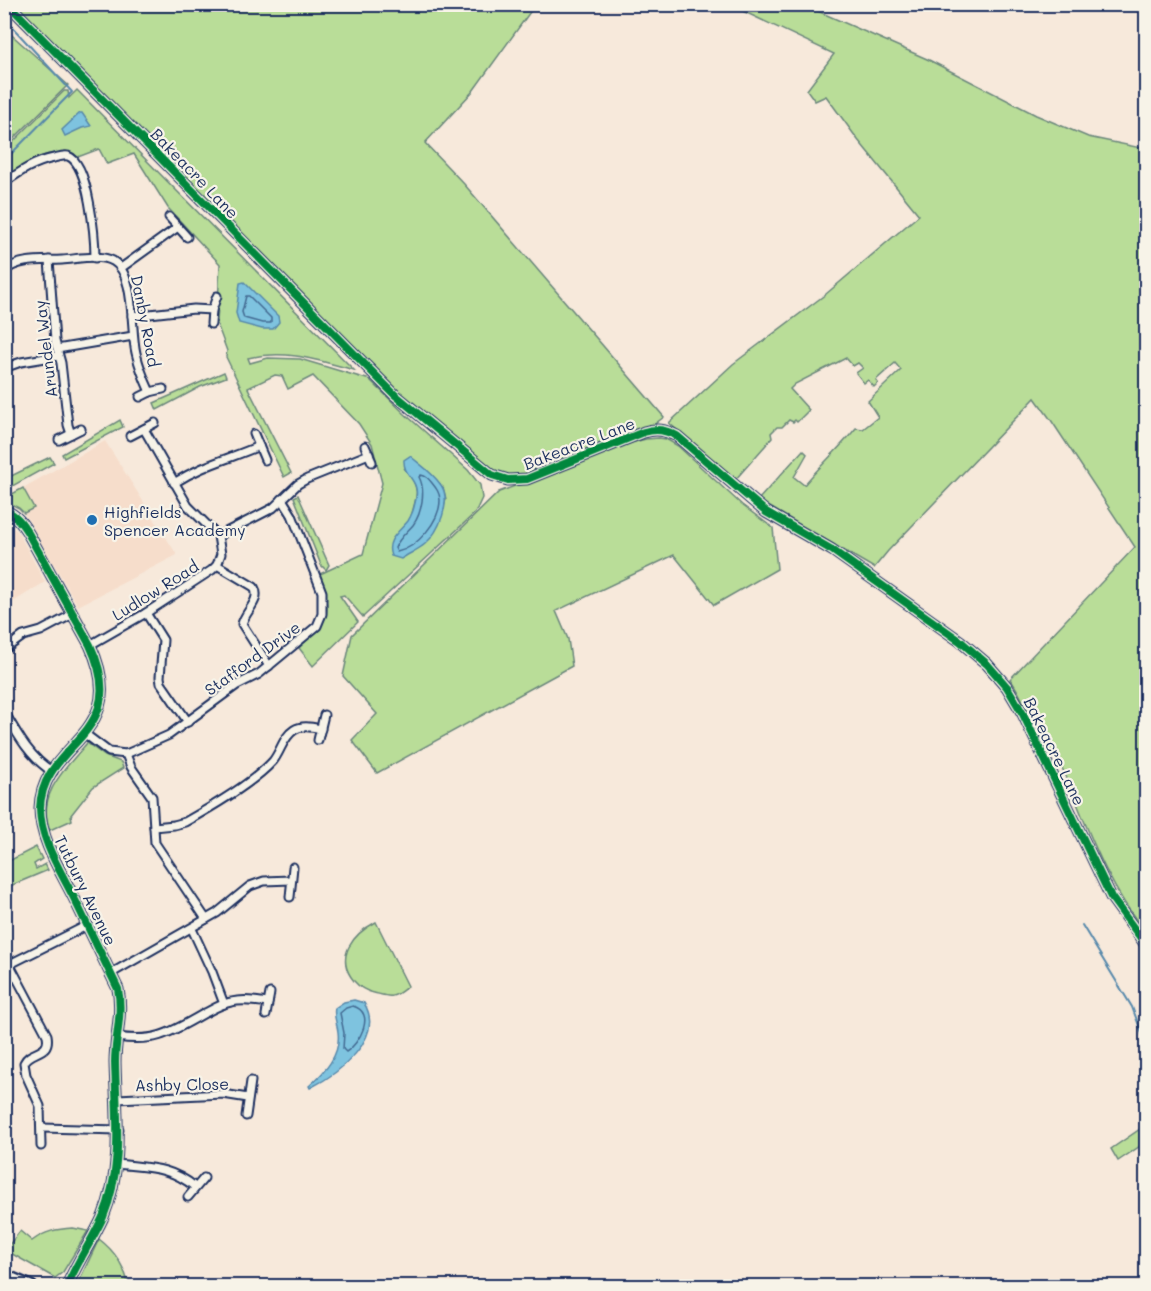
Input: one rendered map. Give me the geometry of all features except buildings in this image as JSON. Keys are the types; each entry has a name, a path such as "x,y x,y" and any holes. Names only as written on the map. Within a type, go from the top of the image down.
{"street":[{"name":"Bakeacre Lane","path":"9,6 394,394 492,475 508,480 527,479 644,432 655,429 666,431 677,436 766,512 832,550 960,641 987,664 1007,687 1023,714 1112,897 1146,945"},
{"path":"4,183 38,161 67,156 71,159 76,164 84,182 91,210 95,236 95,258"},
{"path":"169,217 187,237"},
{"path":"121,268 178,227"},
{"name":"Danby Road","path":"4,271 18,263 95,258 113,262 121,268 128,287 133,336 142,372 150,392"},
{"name":"Arundel Way","path":"49,260 58,352 71,434"},
{"path":"211,324 212,310 217,296"},
{"path":"132,316 194,309 212,310"},
{"path":"4,368 58,352 133,336"},
{"name":"Danby Road","path":"140,397 163,389"},
{"path":"130,436 155,423"},
{"path":"59,440 81,429"},
{"path":"144,429 195,516 218,536 263,515 298,484 307,479 369,454"},
{"path":"254,434 265,460"},
{"path":"174,483 206,465 259,446"},
{"path":"365,446 372,462"},
{"name":"Stafford Drive","path":"126,754 169,735 237,685 269,666 317,626 322,614 322,592 288,507 282,499"},
{"name":"Tutbury Avenue","path":"4,510 21,522 90,645 100,671 101,699 96,716 85,734 53,772 45,785 41,798 42,829 45,839 118,989 121,1014 115,1062 119,1130 117,1164 111,1192 103,1217 70,1284 59,1287"},
{"name":"Ludlow Road","path":"90,645 146,613 217,565 221,554 218,536"},
{"path":"217,565 254,587 257,592 242,624 269,666"},
{"path":"146,613 163,640 161,683 188,722"},
{"path":"4,650 23,636 41,631 73,614"},
{"path":"5,712 31,754 53,772"},
{"path":"318,740 324,715"},
{"path":"154,827 185,822 244,784 272,762 285,740 295,729 304,727 321,729"},
{"path":"85,734 109,752 126,754 131,767 152,796 155,843 206,919"},
{"path":"290,897 293,867"},
{"path":"110,974 218,913 250,886 264,881 291,880"},
{"path":"10,964 88,926"},
{"path":"192,929 224,1004"},
{"path":"4,954 47,1035 46,1048 28,1056 24,1063 26,1075 40,1106 41,1146"},
{"path":"266,1015 270,993"},
{"path":"117,1037 152,1039 224,1004 246,1000 268,1003"},
{"name":"Ashby Close","path":"246,1116 251,1081"},
{"name":"Ashby Close","path":"117,1099 223,1094 248,1098"},
{"path":"42,1128 119,1130"},
{"path":"117,1164 162,1169 184,1178 195,1187"},
{"path":"188,1197 204,1178"},
{"path":"8,1276 17,1287"},
{"path":"8,1276 32,1287"}],"shaded area":[{"name":"Highfields Spencer Academy","path":"105,441 177,555 78,606 24,513 34,508 23,488"},
{"path":"5,520 18,532 45,582 5,607"},
{"path":"5,1209 9,1219 5,1242"}],"green space":[{"path":"14,4 535,5 473,91 425,143 464,184 664,417 644,432 527,479 499,478 414,412"},
{"path":"730,5 804,5 927,59 1036,115 1088,137 1146,149 1146,932 1120,896 1109,876 1062,768 1037,732 1010,679 1135,547 1035,398 874,568 758,500 803,450 807,454 794,477 804,485 856,428 863,429 878,417 868,401 901,370 895,363 876,380 878,383 874,387 868,380 864,383 856,373 863,368 858,363 853,366 846,358 795,384 790,389 809,410 797,422 789,420 782,427 777,427 771,433 772,438 735,480 669,423 733,364 826,294 919,215 858,140 826,96 815,101 807,90 834,54"},
{"path":"5,29 68,85 5,147"},
{"path":"77,90 354,370 289,355 248,358 250,363 268,358 300,359 370,380 468,470 480,485 482,498 475,513 363,617 344,595 340,596 358,622 313,666 299,648 317,630 326,616 326,600 318,575 363,554 382,483 372,444 359,424 313,376 288,389 282,376 275,375 248,388 291,473 284,477 226,357 227,351 217,324 220,264 168,208 134,154 107,164 99,149 78,157 59,153 49,154 30,161 5,178 5,162 10,157 5,150 64,91 68,91 69,98","holes":["404,468 443,487 446,499 443,511 410,519 416,492 413,481"]},
{"path":"224,372 226,377 200,387 157,410 154,403"},
{"path":"120,420 123,427 64,458 62,454"},
{"path":"659,438 678,446 742,505 773,528 777,569 714,605 674,555 556,611 568,639 572,666 377,773 352,740 377,714 343,676 352,635 499,492 630,443"},
{"path":"50,457 54,463 5,488 5,479"},
{"path":"23,488 34,508 24,513 5,501 5,498"},
{"path":"298,495 329,565 326,570 321,565 294,497"},
{"path":"87,743 105,756 121,762 123,768 93,787 71,815 72,820 50,830 46,817 50,793 55,782"},
{"path":"36,847 42,859 34,864 36,869 45,864 48,870 5,888 5,863"},
{"path":"376,922 408,986 392,996 385,996 360,987 348,972 346,963 346,955 354,940"},
{"path":"1146,1125 1146,1142 1118,1161 1111,1149"},
{"path":"73,1228 88,1231 63,1272 55,1278 5,1250 20,1231 32,1241 51,1231"},
{"path":"99,1239 118,1260 129,1286 79,1286 79,1281"}],"water":[{"path":"80,113 91,126 65,136 62,130"},
{"path":"244,282 278,316 279,322 273,329 262,329 239,323 236,313 240,283"},
{"path":"410,456 431,473 441,485 445,499 439,524 430,539 401,559 391,556 390,545 408,521 415,505 416,489 404,466 404,460"},
{"path":"354,1000 364,1003 369,1016 369,1029 364,1042 345,1064 310,1088 309,1086 331,1062 337,1048 335,1008 344,1002"}],"waterway":[{"path":"4,18 72,92 7,158"},
{"path":"1082,925 1132,1007 1146,1044"}],"cycle path":[{"path":"8,4 394,394 492,475 508,480 527,479 644,432 657,430 669,432 677,436 766,512 832,550 960,641 987,664 1007,687 1023,714 1111,897 1146,945"},
{"path":"4,510 12,514 28,533 90,645 100,676 101,700 94,720 55,767 44,785 40,808 48,845 118,989 119,998 115,1062 117,1140 114,1179 103,1217 67,1286"}],"place":[{"name":"Highfields Spencer Academy","path":"92,520"}]}
